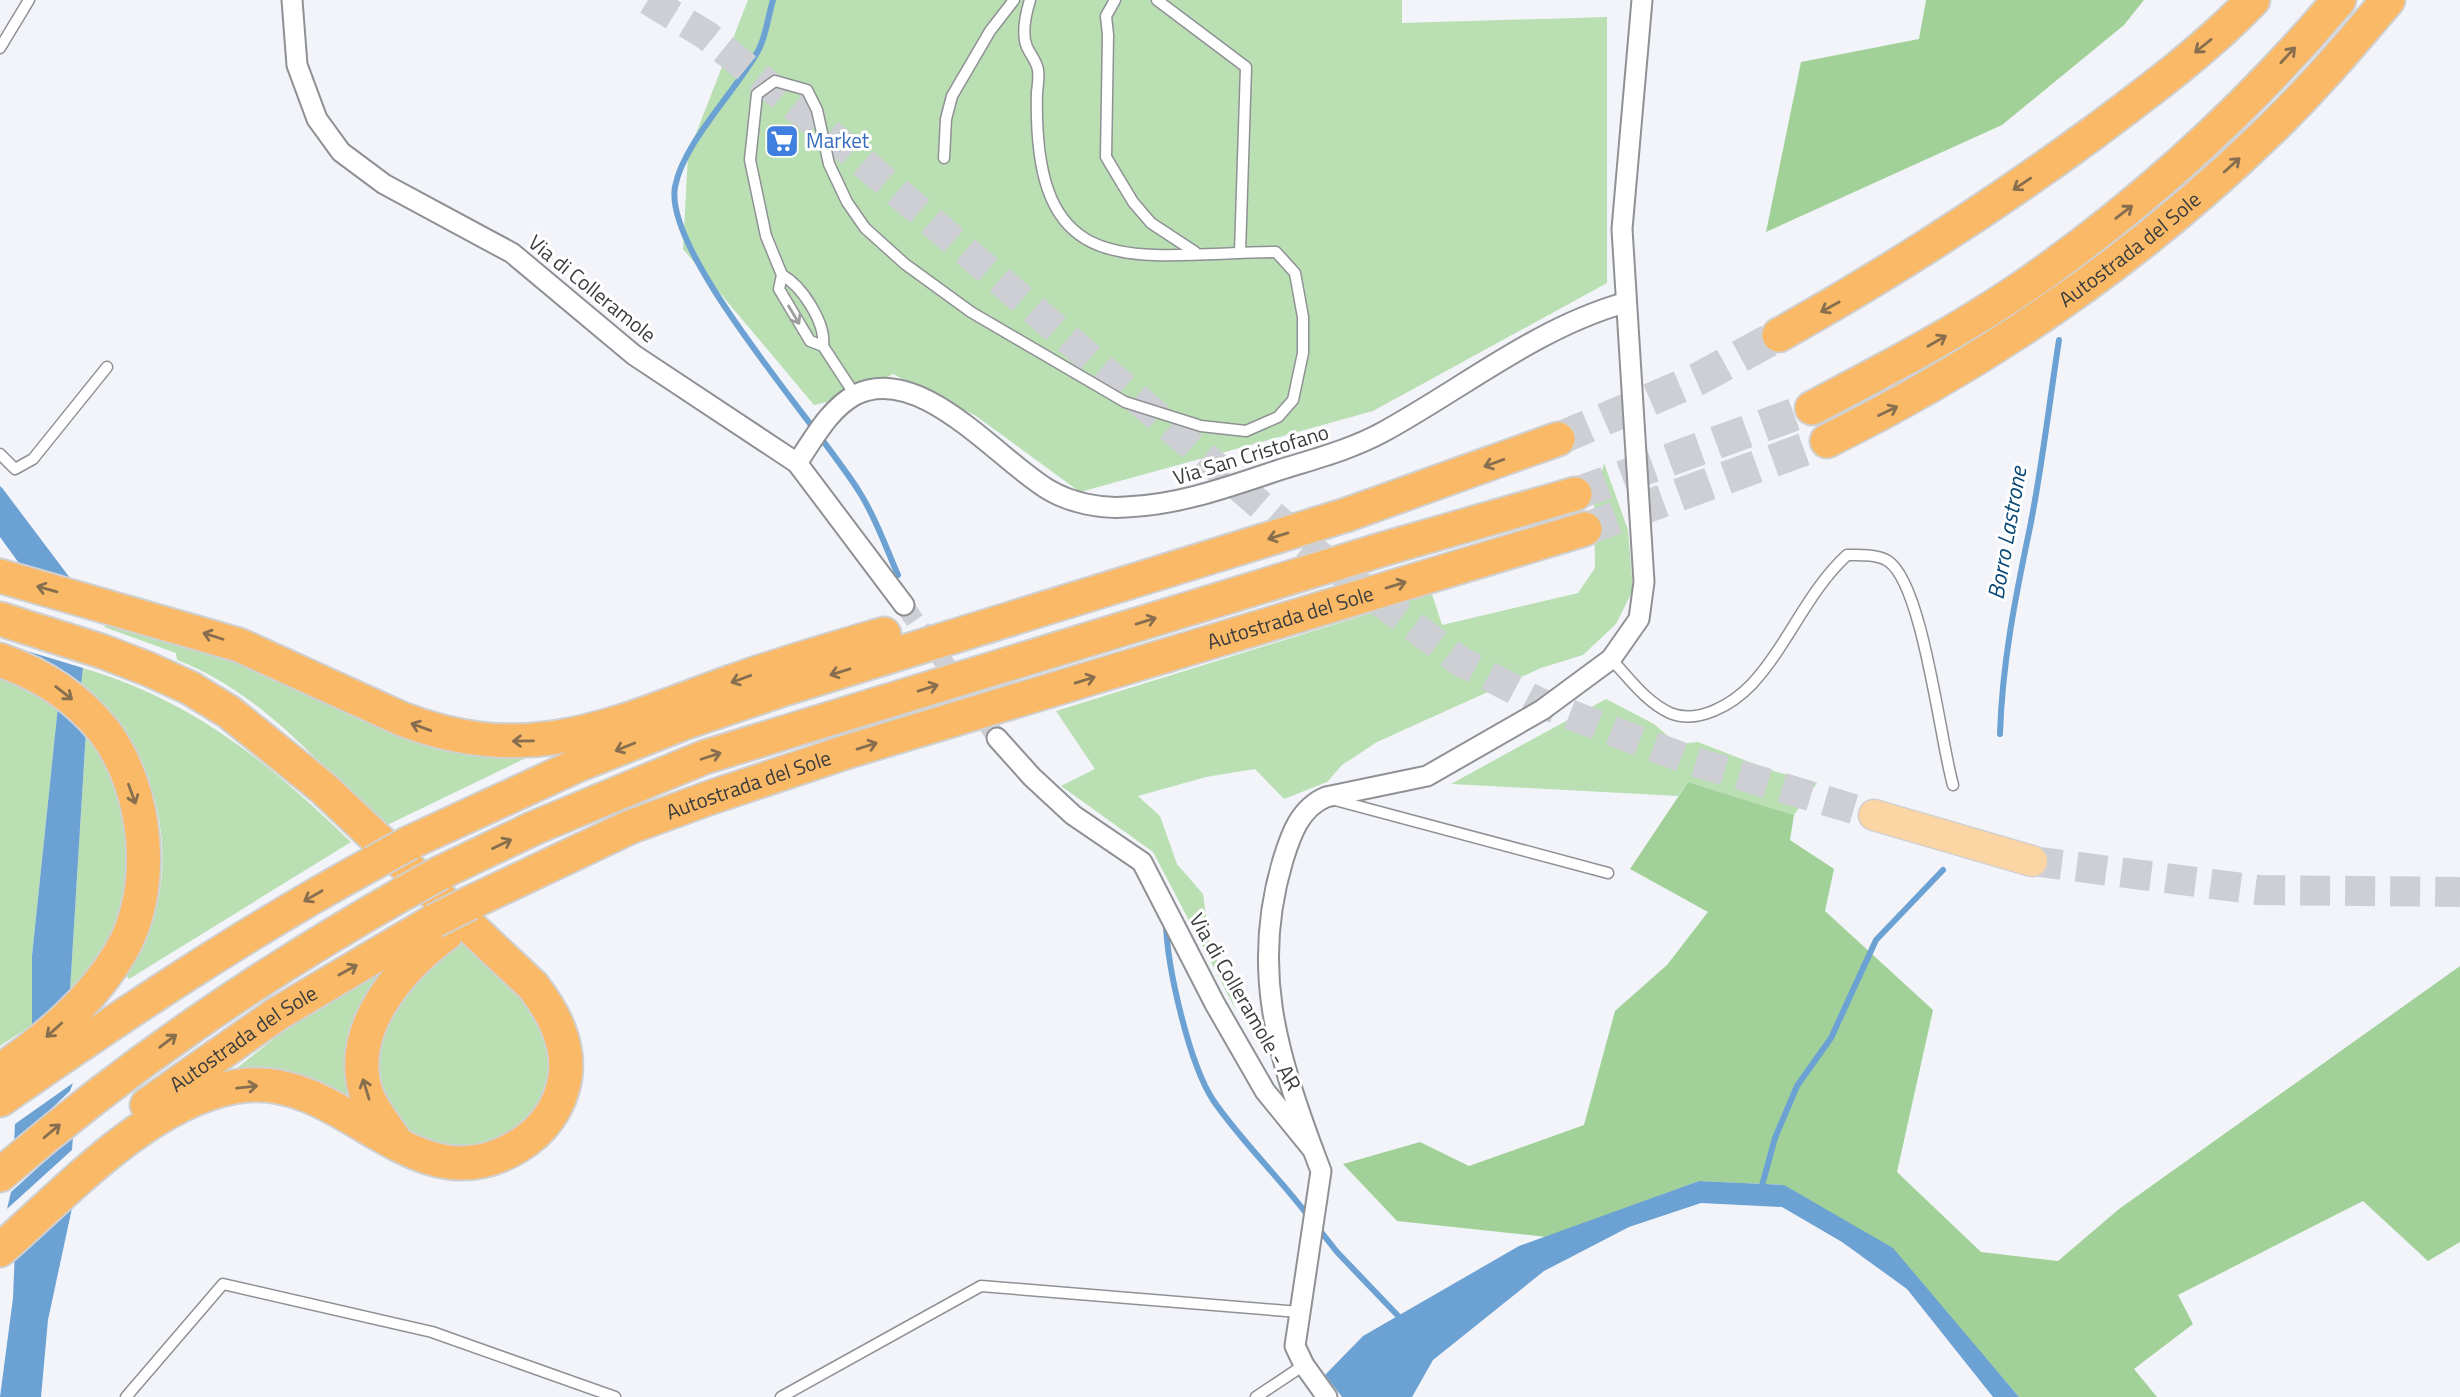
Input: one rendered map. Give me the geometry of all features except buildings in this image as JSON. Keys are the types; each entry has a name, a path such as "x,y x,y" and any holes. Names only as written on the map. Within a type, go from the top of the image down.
{"highway":[{"path":"1779,335 1879,279 2042,171 2132,104 2227,27 2253,0"},
{"name":"Autostrada del Sole","path":"1812,408 1951,332 2041,275 2152,190 2242,103 2339,0"},
{"name":"Autostrada del Sole","path":"1827,441 1900,405 1962,368 2068,299 2172,219 2268,132 2388,0"},
{"path":"4,1083 92,1036 246,936 373,863 578,765 684,723 797,685 1346,515 1558,439"},
{"name":"Autostrada del Sole","path":"0,1175 114,1082 256,981 440,873 545,823 705,757 1387,548 1574,494"},
{"name":"Autostrada del Sole","path":"0,1229 97,1155 198,1067 336,976 440,928 630,827 846,752 1585,529"},
{"path":"1,576 239,645 280,661 371,708 429,730 488,741 530,741 608,728 758,673 941,616 1014,599 1139,579"},
{"path":"0,1250 97,1155 196,1098 247,1085 273,1086 316,1098 401,1147 448,1163 474,1163 507,1152 536,1132 556,1106 565,1075 563,1043 553,1013 525,978 323,787 267,741 190,688 104,652 3,619"},
{"path":"4,1083 37,1045 94,990 121,952 140,910 144,849 136,802 104,732 57,687 7,662"},
{"path":"401,1147 365,1090 362,1057 365,1036 376,1012 440,928"}],"main road":[{"path":"1874,816 2032,861"}],"street":[{"name":"Via di Colleramole","path":"292,0 297,65 317,119 341,152 384,184 512,253 634,355 797,463 904,605"},
{"path":"1313,1150 1288,1083 1273,1027 1268,986 1272,895 1301,815 1313,803 1326,797 1427,776 1542,710 1612,659 1639,619 1644,582 1624,303 1622,229 1642,0"},
{"name":"Via San Cristofano","path":"797,463 829,417 855,395 888,387 924,398 1050,490 1079,503 1122,508 1174,504 1350,448 1383,432 1507,356 1604,308 1624,303"},
{"name":"Via di Colleramole - AR","path":"998,738 1032,777 1073,815 1142,862 1215,1004 1265,1091 1313,1150 1321,1171 1295,1346 1321,1390"}],"lane":[{"path":"0,48 29,0"},
{"path":"944,158 946,119 952,96 990,31 1014,0"},
{"path":"855,395 823,346 810,341 779,289 782,275 766,236 750,160 757,94 775,81 807,90 817,110 829,164 847,202 866,228 885,246 971,312 1125,402 1201,426 1246,431 1278,417 1293,400 1303,353 1303,317 1295,273 1276,252 1196,253 1168,257 1128,254 1101,247 1079,237 1054,206 1041,161 1037,115 1038,69 1025,43 1025,15 1030,0"},
{"path":"1115,0 1105,16 1108,35 1106,157 1133,202 1152,223 1196,253"},
{"path":"1157,0 1246,67 1240,252"},
{"path":"782,275 795,282 825,333 823,346"},
{"path":"0,454 15,469 33,459 107,367"},
{"path":"1612,659 1647,697 1672,714 1702,715 1728,704 1752,684 1828,572 1847,555 1868,555 1887,560 1898,569 1913,598 1953,785"},
{"path":"1326,797 1608,873"},
{"path":"126,1397 223,1284 432,1332 615,1397"},
{"path":"781,1397 981,1286 1299,1312"},
{"path":"1256,1397 1304,1365"}],"green space":[{"path":"748,0 1402,0 1402,23 1607,17 1607,283 1373,411 1080,492 976,416 893,374 855,395 814,405 683,249 688,154"},
{"path":"1926,0 2144,0 2124,25 2002,125 1766,232 1801,62 1919,39"},
{"path":"1604,463 1628,530 1633,590 1616,624 1583,655 1541,668 1377,742 1342,765 1327,782 1284,799 1255,769 1206,777 1138,796 1160,816 1177,864 1203,894 1209,939 1236,1010 1153,852 1061,786 1095,769 1056,711 1432,594 1442,625 1578,593 1595,568 1594,503"},
{"path":"109,623 175,641 530,756 381,828 312,755 262,710 236,691 177,660 176,653 104,627"},
{"path":"83,668 160,698 228,738 290,786 351,842 129,979 126,975 146,937 159,896 162,838 149,780 137,752 122,727 103,704 81,685"},
{"path":"0,672 58,706 32,956 32,1025 0,1046"},
{"path":"1606,699 1654,724 1677,744 1698,742 1770,770 1817,783 1794,815 1688,782 1678,796 1451,784"},
{"path":"86,731 114,774 133,848 125,912 86,983 80,979 70,991"},
{"path":"1688,782 1794,815 1790,840 1834,869 1825,911 1933,1010 1897,1172 1981,1252 2058,1261 2119,1209 2460,966 2460,1242 2428,1261 2363,1201 2178,1295 2193,1324 2134,1369 2157,1397 2019,1397 1976,1347 1784,1185 1699,1181 1547,1237 1397,1221 1343,1164 1420,1142 1469,1166 1584,1125 1615,1011 1667,965 1708,912 1630,869"},
{"path":"457,936 541,1014 553,1049 546,1089 522,1130 477,1153 410,1135 407,1128 384,1106 373,1068 385,1012"},
{"path":"384,970 355,1100 327,1084 296,1073 274,1069 237,1068 295,1022"}],"water":[{"path":"0,486 73,582 21,566 0,537"},
{"path":"27,651 83,668 81,685 26,656"},
{"path":"58,706 86,731 70,991 32,1025 32,956"},
{"path":"73,1083 70,1091 14,1144 15,1124"},
{"path":"73,1136 72,1150 7,1209 11,1192"},
{"path":"1699,1181 1784,1185 1893,1248 2019,1397 1993,1397 1907,1289 1842,1242 1782,1207 1701,1203 1629,1227 1544,1271 1433,1360 1412,1397 1342,1397 1325,1375 1363,1336 1519,1246"},
{"path":"75,1194 48,1320 41,1397 0,1397 13,1298 15,1249"}],"pier":[{"path":"76,1147 75,1153 9,1212 4,1212"}],"waterway":[{"path":"773,0 758,51 699,135 680,170 675,187 678,217 694,254 718,297 860,493 898,575"},
{"name":"Borro Lastrone","path":"2000,734 2010,632 2038,484 2059,340"},
{"name":"Borro Lastrone","path":"1761,1189 1775,1138 1797,1086 1831,1038 1876,940 1943,870"},
{"path":"1166,923 1175,989 1188,1039 1204,1084 1224,1115 1309,1217"},
{"path":"1318,1228 1337,1252 1403,1321"}],"tunnel":[{"path":"648,0 706,35 851,152 1316,553 1460,661 1538,702 1692,761 1874,815"},
{"path":"1558,439 1698,379 1779,335"},
{"path":"1575,494 1812,408"},
{"path":"1585,529 1827,441"},
{"path":"904,605 997,738"},
{"path":"2032,861 2259,890 2460,892"}],"place":[{"name":"Market","path":"782,141"}]}
